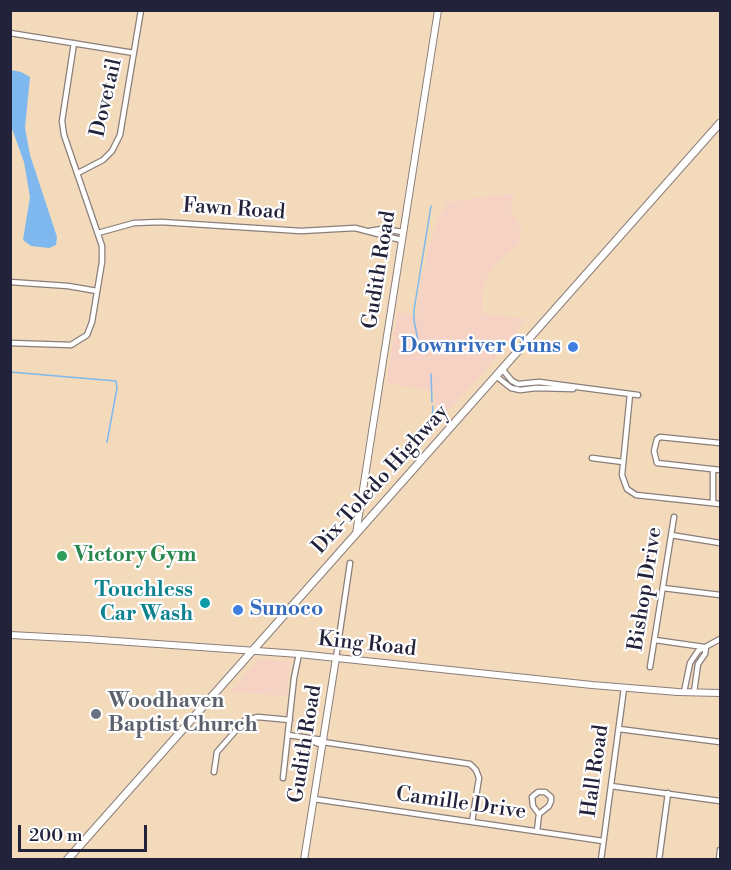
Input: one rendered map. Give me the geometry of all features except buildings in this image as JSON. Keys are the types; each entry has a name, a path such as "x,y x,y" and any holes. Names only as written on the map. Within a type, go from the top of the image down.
{"main road":[{"name":"Dix-Toledo Highway","path":"68,860 720,123"}],"street":[{"name":"Dovetail","path":"78,173 103,160 117,142 122,126 141,10"},
{"name":"Gudith Road","path":"356,534 438,10"},
{"path":"10,33 134,53"},
{"path":"10,344 66,346 78,342 87,335 92,327 102,255 98,234 64,135 62,121 74,43"},
{"name":"Fawn Road","path":"98,234 134,224 161,222 301,231 346,228 403,231"},
{"name":"Fawn Road","path":"369,231 402,240"},
{"path":"10,282 68,286 98,291"},
{"path":"502,369 512,381 518,384 638,394"},
{"path":"496,376 511,388 520,390 536,385"},
{"path":"630,394 622,475 624,484 636,495 720,504"},
{"path":"720,443 660,437 655,445 654,459 657,463 720,470"},
{"path":"592,458 623,462"},
{"path":"713,471 713,502"},
{"name":"Bishop Drive","path":"650,667 674,517"},
{"path":"670,535 720,543"},
{"name":"Gudith Road","path":"306,859 350,563"},
{"path":"663,588 720,596"},
{"name":"King Road","path":"10,635 299,654 624,688 720,693"},
{"path":"684,692 690,663 698,651 720,639"},
{"path":"655,640 706,647"},
{"path":"694,692 698,664 705,654 706,647"},
{"path":"283,778 294,678 299,654"},
{"name":"Hall Road","path":"600,860 624,688"},
{"path":"214,772 217,752 245,720 258,717 290,720"},
{"path":"618,729 720,742"},
{"path":"288,735 470,765 476,770 478,778 472,822"},
{"path":"611,786 720,801"},
{"path":"537,831 539,814 533,806 532,797 538,792 545,792 551,797 551,801 547,808 539,814"},
{"path":"659,860 668,793"},
{"name":"Camille Drive","path":"314,799 603,841"},
{"path":"719,860 720,850"}],"shaded area":[{"path":"514,193 510,209 522,230 519,244 499,260 486,279 482,297 483,314 526,319 484,372 446,413 440,413 435,403 434,391 386,383 398,312 416,315 421,280 430,244 438,218 448,202"},
{"path":"260,659 290,662 287,696 230,692"}],"water":[{"path":"11,70 30,77 25,128 30,155 57,237 56,245 49,248 31,246 23,240 30,197 24,162 11,126"}],"waterway":[{"path":"419,346 414,310 431,206"},
{"path":"10,372 116,381 117,388 107,442"},
{"path":"431,374 432,402"},
{"path":"431,434 433,406"}],"place":[{"name":"Downriver Guns","path":"573,347"},
{"name":"Victory Gym","path":"62,556"},
{"name":"Touchless Car Wash","path":"205,603"},
{"name":"Sunoco","path":"238,610"},
{"name":"Woodhaven Baptist Church","path":"96,714"}]}
